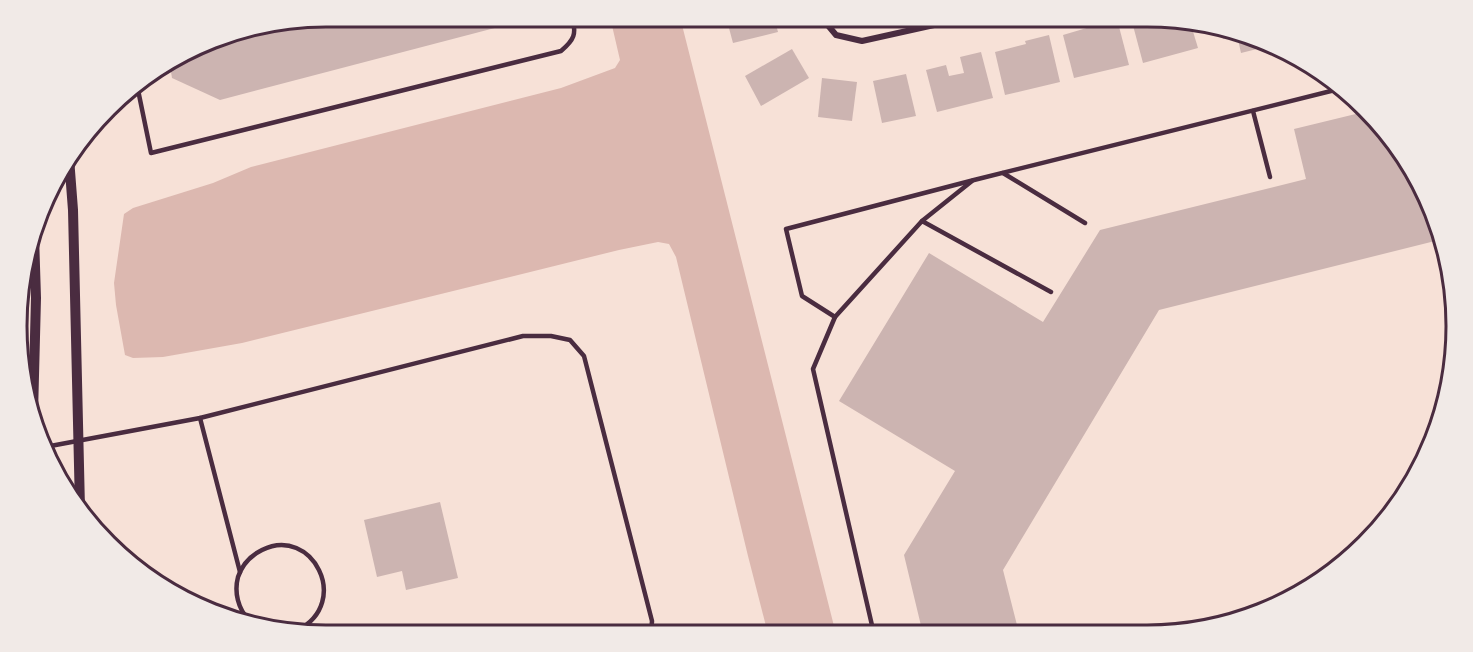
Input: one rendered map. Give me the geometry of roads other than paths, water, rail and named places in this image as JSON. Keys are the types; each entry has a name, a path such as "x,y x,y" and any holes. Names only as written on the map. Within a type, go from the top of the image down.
{"street":[{"path":"830,27 836,35 862,41 922,27"},
{"path":"70,171 80,496"},
{"path":"34,387 35,260"}],"lane":[{"path":"139,93 151,153 561,51 572,41 575,27"},
{"path":"835,317 802,296 786,229 1331,91"},
{"path":"1253,111 1270,177"},
{"path":"1004,173 1085,223"},
{"path":"872,625 813,369 835,317 922,221 974,180"},
{"path":"922,221 1051,292"},
{"path":"52,445 200,418 523,336 551,336 570,340 584,356 652,625"},
{"path":"200,418 240,572"},
{"path":"245,614 236,594 240,572 255,554 276,546 299,550 309,556 322,574 324,597 321,608 308,624"}]}
